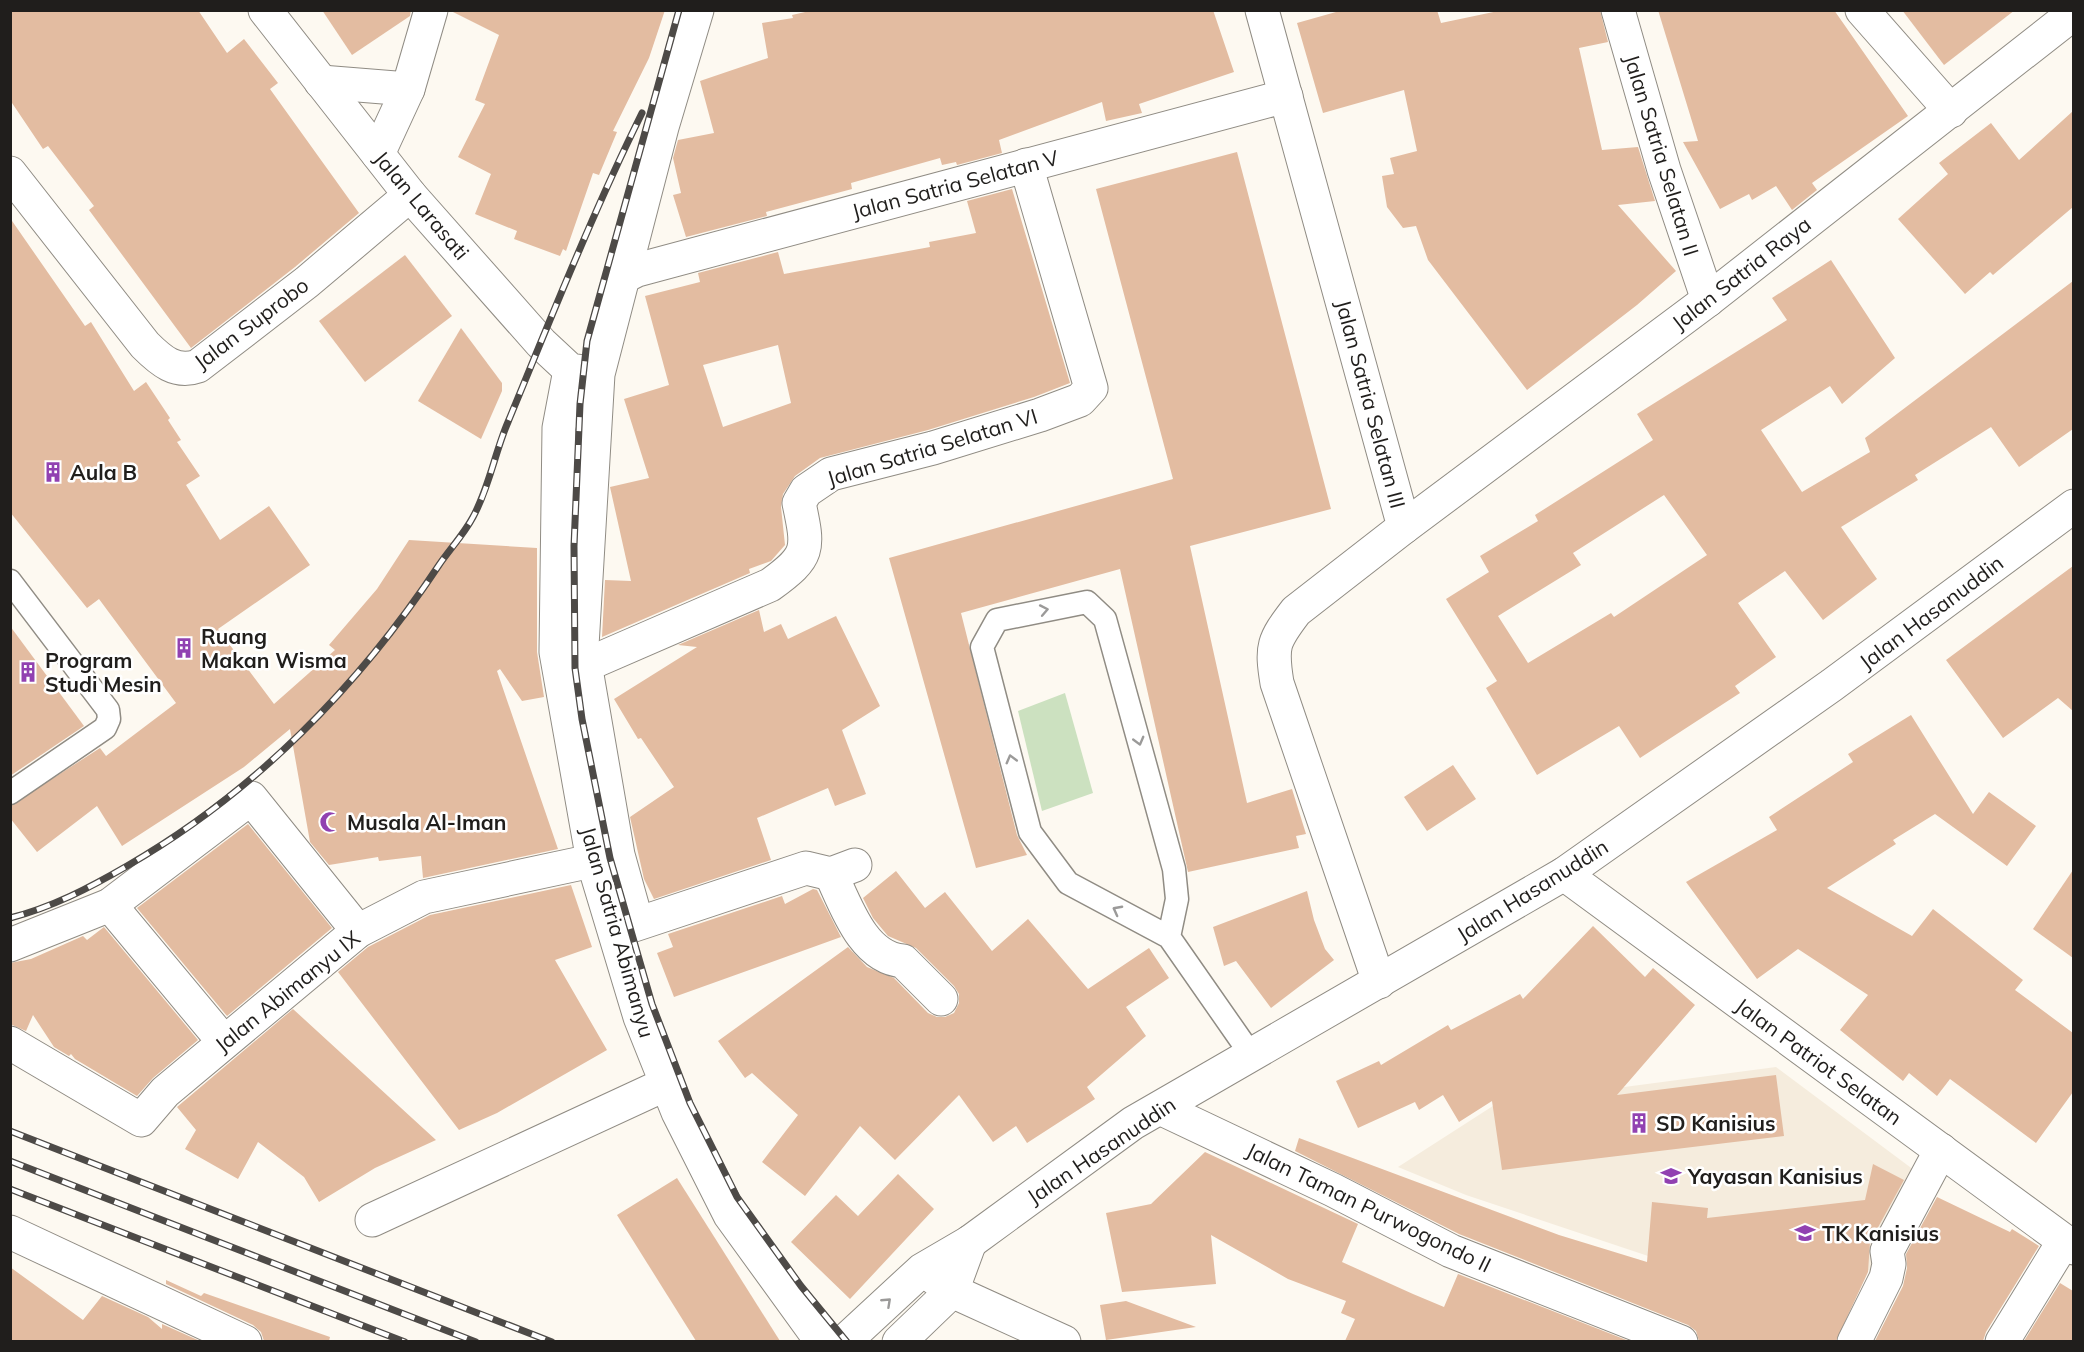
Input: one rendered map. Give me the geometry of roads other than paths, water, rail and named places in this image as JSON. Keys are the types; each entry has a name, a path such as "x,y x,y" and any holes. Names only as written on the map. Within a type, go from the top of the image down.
{"street":[{"name":"Jalan Larasati","path":"265,10 410,195 541,343 584,372"},
{"path":"378,154 408,89 431,10"},
{"name":"Jalan Satria Selatan III","path":"1262,10 1404,527 1296,611 1282,629 1272,652 1277,683 1379,982"},
{"name":"Jalan Satria Selatan II","path":"1618,10 1664,170 1708,300"},
{"path":"1862,10 1951,111"},
{"name":"Jalan Satria Abimanyu","path":"703,12 662,127 625,276 559,429 556,652 572,671 605,858 626,927 640,1017 678,1112 730,1215 822,1341"},
{"name":"Jalan Satria Raya","path":"1404,527 1708,300 2073,13"},
{"path":"321,82 408,89"},
{"name":"Jalan Satria Selatan V","path":"625,276 637,270 1286,96"},
{"name":"Jalan Satria Selatan VI","path":"572,671 770,585 791,570 802,557 807,539 798,503 806,491 831,474 933,448 1040,415 1080,400 1087,394 1091,388 1026,165"},
{"name":"Jalan Suprobo","path":"10,173 145,345 171,367 186,371 198,366 307,282 410,195"},
{"name":"Jalan Hasanuddin","path":"844,1341 922,1270 970,1242 1132,1123 1252,1056 1564,874 1832,685 2073,506"},
{"path":"10,945 111,905 251,798 358,931"},
{"name":"Jalan Abimanyu IX","path":"10,1043 141,1120 165,1092 358,931 424,897 605,858"},
{"path":"626,927 806,868 843,869 866,942 889,960 903,961 941,999"},
{"name":"Jalan Patriot Selatan","path":"1564,874 2069,1244"},
{"path":"111,905 224,1042"},
{"path":"372,1220 666,1084"},
{"name":"Jalan Taman Purwogondo II","path":"1160,1108 1333,1190 1451,1251 1681,1341"},
{"path":"1854,1341 1886,1278 1889,1264 1887,1251 1941,1150"},
{"path":"10,1232 245,1341"},
{"path":"899,1341 952,1292 970,1242"},
{"path":"2002,1341 2069,1244"},
{"path":"922,1270 952,1292 1064,1341"}],"lane":[{"path":"10,581 108,710 109,719 105,728 10,792"},
{"path":"1169,937 1177,899 1174,869 1105,619 1087,602 997,620 982,647 1030,832 1068,884 1169,937 1252,1056"}],"railway":[{"path":"679,10 587,341 580,404 574,546 575,668 582,719 610,858 652,1004 690,1103 737,1197 801,1286 847,1342"},
{"path":"10,918 56,903 99,882 174,837 218,805 301,734 339,694 408,610 479,506 503,434 556,305 642,113"},
{"path":"10,1131 552,1342"},
{"path":"10,1161 476,1342"},
{"path":"10,1189 405,1342"}],"place":[{"name":"Aula B","path":"53,472"},
{"name":"Ruang Makan Wisma","path":"184,648"},
{"name":"Program Studi Mesin","path":"28,672"},
{"name":"Musala Al-Iman","path":"330,822"},
{"name":"SD Kanisius","path":"1639,1123"},
{"name":"Yayasan Kanisius","path":"1671,1176"},
{"name":"TK Kanisius","path":"1805,1233"}]}
